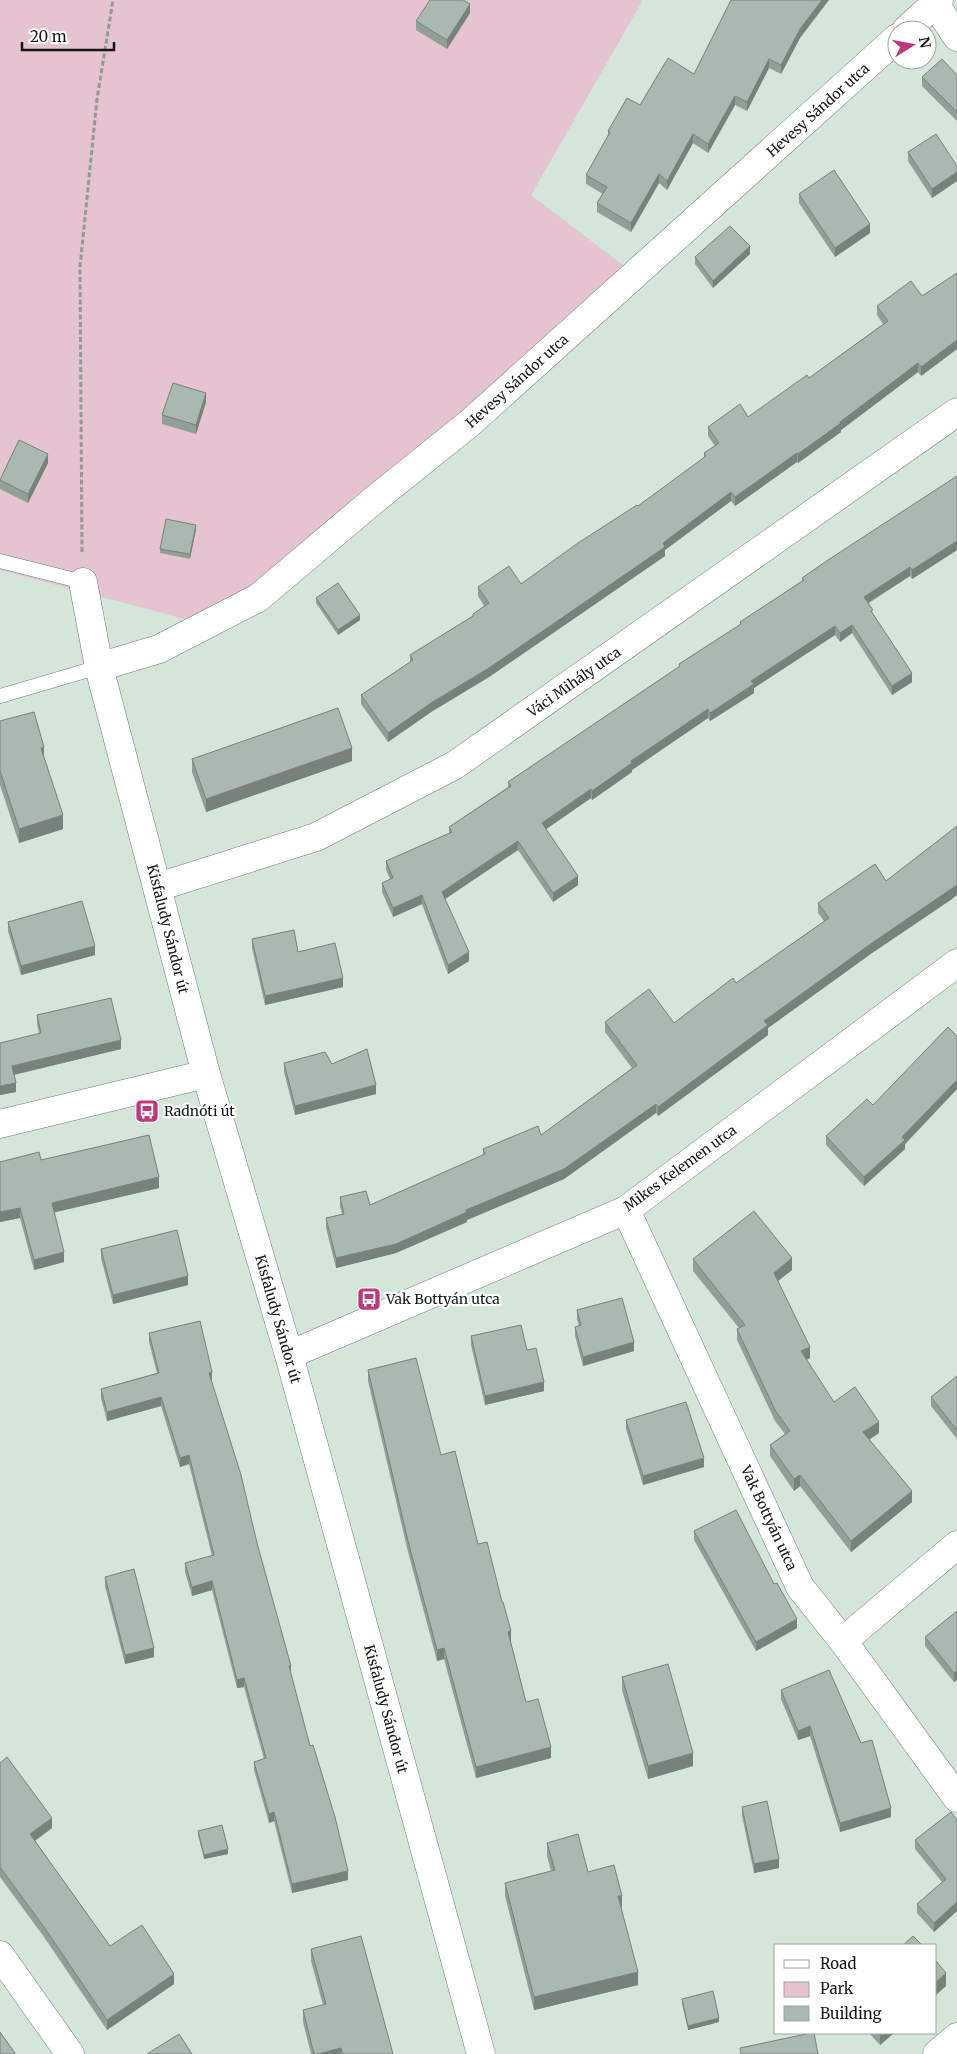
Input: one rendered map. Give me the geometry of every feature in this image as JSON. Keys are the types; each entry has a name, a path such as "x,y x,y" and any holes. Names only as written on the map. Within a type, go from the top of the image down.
{"street":[{"path":"917,20 937,2 957,37"},
{"name":"Hevesy Sándor utca","path":"99,667 159,649 258,598 374,500 471,422 887,47"},
{"name":"Váci Mihály utca","path":"158,887 316,837 455,765 957,412"},
{"name":"Kisfaludy Sándor út","path":"82,582 99,667 206,1074 290,1355 481,2054"},
{"name":"Mikes Kelemen utca","path":"290,1355 626,1210 957,963"},
{"path":"0,1124 206,1074"},
{"name":"Vak Bottyán utca","path":"626,1210 800,1587 843,1641 957,1798"},
{"path":"843,1641 957,1545"},
{"path":"0,1955 70,2054"},
{"path":"937,2054 957,2037"}],"lane":[{"path":"0,561 82,582"},
{"path":"0,696 99,667"}],"path":[{"path":"82,582 80,267 97,99 113,0"}],"green space":[{"path":"0,0 643,0 531,195 628,269 211,626 0,570"}],"building":[{"path":"430,0 463,0 470,4 447,40 416,21"},
{"path":"731,0 822,0 800,29 781,65 769,59 747,102 735,96 708,144 693,134 667,181 659,174 631,223 597,203 607,187 586,175 627,98 640,105 668,58 694,74"},
{"path":"942,59 957,75 957,112 922,77 930,70 937,70 937,64"},
{"path":"936,134 957,166 957,172 932,189 908,152"},
{"path":"834,170 870,224 835,248 799,194"},
{"path":"730,226 750,246 713,281 695,257"},
{"path":"957,273 957,340 921,367 918,363 841,423 735,497 731,492 663,543 665,547 489,668 431,703 388,733 361,695 413,660 410,655 473,616 473,614 489,603 478,587 509,566 521,584 578,543 638,506 706,456 704,453 719,443 708,427 740,404 748,417 807,375 809,378 888,321 877,306 911,281 922,296"},
{"path":"173,383 206,393 196,425 162,415"},
{"path":"19,440 48,454 28,494 0,480"},
{"path":"957,476 957,541 912,570 910,567 864,597 873,610 871,611 912,673 892,686 852,625 840,633 835,626 751,681 754,684 710,713 708,709 631,761 632,763 592,791 591,789 542,823 578,876 553,893 518,841 442,892 469,952 448,965 422,895 393,908 382,883 393,878 386,861 452,832 449,827 511,786 508,782 680,666 679,664 741,624 740,622 804,580 802,578 828,560"},
{"path":"166,519 196,525 190,554 160,549"},
{"path":"338,583 360,615 338,630 316,598"},
{"path":"338,708 352,748 206,799 192,759"},
{"path":"34,712 44,747 41,748 63,815 19,829 0,771 0,721"},
{"path":"957,826 957,885 872,943 764,1021 768,1025 658,1107 656,1104 564,1169 466,1210 467,1212 396,1244 336,1258 326,1218 344,1214 340,1197 366,1191 370,1205 485,1154 483,1149 538,1126 541,1135 637,1065 605,1022 649,989 674,1023 733,978 736,983 829,918 818,903 875,864 886,881"},
{"path":"82,901 95,946 21,966 8,922"},
{"path":"294,930 298,952 335,943 343,978 265,996 252,939"},
{"path":"111,998 121,1040 12,1066 16,1083 0,1086 0,1043 41,1033 37,1015"},
{"path":"948,1027 957,1036 957,1080 902,1137 905,1140 864,1177 826,1136 867,1099 873,1105"},
{"path":"367,1049 376,1085 295,1106 284,1063 325,1052 332,1064"},
{"path":"149,1135 159,1177 52,1203 64,1252 34,1260 20,1208 0,1212 0,1162 39,1152 41,1160"},
{"path":"754,1211 792,1258 774,1273 810,1347 801,1351 834,1402 855,1387 879,1422 863,1432 912,1491 851,1541 800,1475 794,1479 770,1445 790,1431 775,1410 737,1329 745,1325 693,1259"},
{"path":"177,1230 188,1276 113,1295 101,1249"},
{"path":"622,1298 634,1342 583,1357 575,1327 581,1325 577,1310"},
{"path":"200,1321 212,1372 209,1373 241,1475 310,1746 313,1745 335,1817 348,1871 292,1884 274,1812 269,1814 254,1762 266,1758 244,1678 237,1680 212,1581 192,1587 185,1563 214,1555 189,1455 180,1458 161,1397 107,1412 101,1389 159,1373 149,1333"},
{"path":"521,1325 527,1350 536,1348 544,1382 485,1396 471,1336"},
{"path":"416,1358 441,1455 455,1451 478,1544 487,1542 511,1631 508,1632 526,1702 538,1699 551,1747 476,1767 444,1648 437,1650 408,1541 368,1370"},
{"path":"957,1376 957,1430 931,1397"},
{"path":"686,1402 704,1458 643,1476 626,1420"},
{"path":"736,1510 774,1584 777,1583 797,1619 756,1642 694,1531"},
{"path":"134,1569 154,1648 125,1655 105,1577"},
{"path":"957,1611 957,1671 954,1673 925,1637"},
{"path":"668,1664 693,1753 648,1766 622,1677"},
{"path":"829,1670 861,1743 872,1740 891,1808 840,1823 810,1726 798,1731 781,1690"},
{"path":"7,1757 52,1818 30,1834 110,1946 142,1925 174,1974 107,2020 44,1927 0,1867 0,1763"},
{"path":"767,1801 779,1859 754,1864 742,1807"},
{"path":"951,1812 957,1820 957,1902 934,1923 917,1904 946,1879 915,1840"},
{"path":"222,1825 228,1849 204,1855 198,1831"},
{"path":"578,1834 588,1872 614,1865 622,1896 618,1896 638,1972 534,1997 505,1883 555,1870 547,1843"},
{"path":"361,1936 393,2054 343,2054 341,2048 314,2054 303,2010 326,2004 311,1949"},
{"path":"913,1936 921,1944 904,1944"},
{"path":"937,1962 946,1973 937,1981"},
{"path":"713,1991 719,2018 688,2026 682,1999"},
{"path":"0,2032 15,2053 14,2054 0,2054"},
{"path":"179,2034 192,2054 147,2054"},
{"path":"814,2034 818,2054 741,2054 740,2048"}],"place":[{"name":"Radnóti út","path":"147,1111"},
{"name":"Vak Bottyán utca","path":"369,1299"}]}
